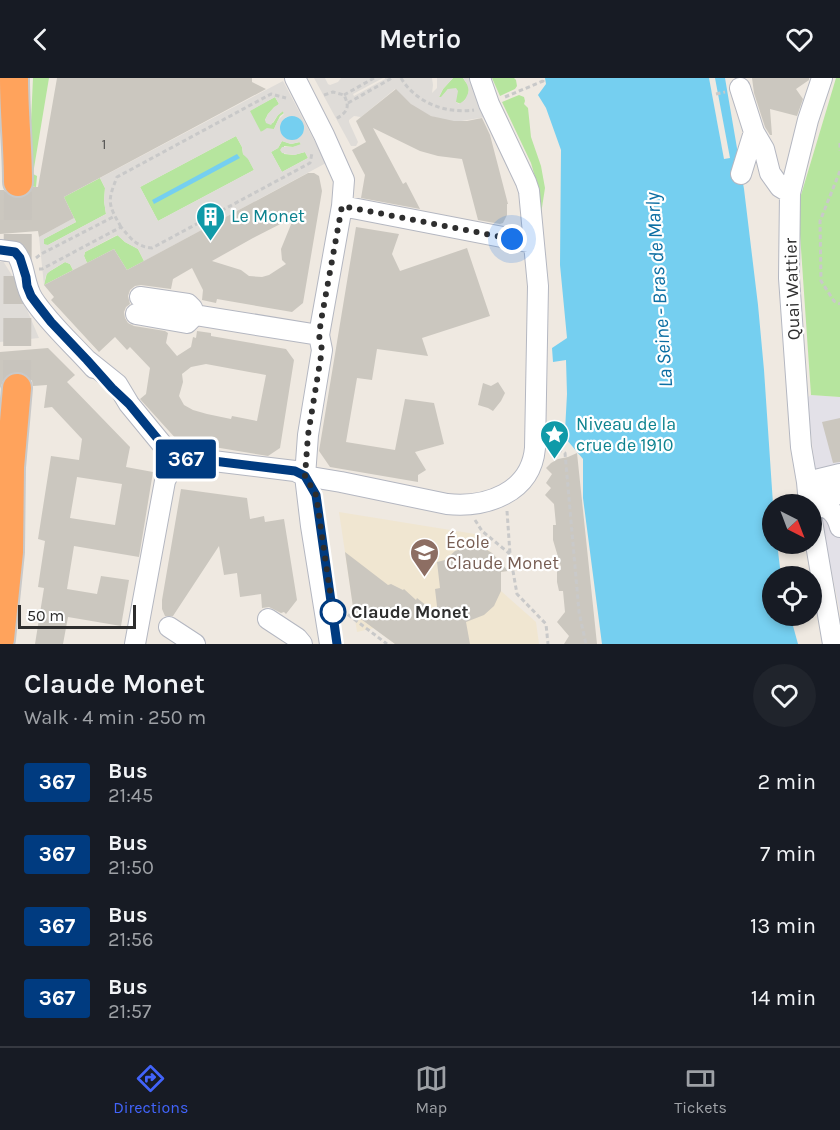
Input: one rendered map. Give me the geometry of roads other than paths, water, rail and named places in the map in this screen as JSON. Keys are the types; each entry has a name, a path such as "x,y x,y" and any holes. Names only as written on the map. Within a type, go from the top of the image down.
{"highway":[{"path":"14,78 18,173 29,78"},
{"path":"0,639 9,552 10,389"}],"street":[{"path":"295,78 344,180 342,206 319,335 311,349 293,455 316,495 335,644"},
{"path":"0,250 15,252 24,269 31,296 51,322 129,404 175,460 188,469 292,481 305,476 447,504 472,505 492,500 522,481 530,470 534,457 538,286 529,191 489,104 480,78"},
{"name":"Quai Wattier","path":"808,494 801,447 789,278 790,193 808,120 822,78"},
{"path":"740,88 754,132 765,149 770,173 780,187 790,193"},
{"path":"741,174 754,132"},
{"path":"342,206 533,243"},
{"path":"138,306 188,304 195,315 319,335"},
{"path":"135,644 165,481 175,460"},
{"path":"810,494 840,474"},
{"path":"305,476 310,516 335,644"},
{"path":"822,495 840,494"},
{"path":"822,504 831,509 840,527"},
{"path":"818,554 833,644"},
{"path":"268,619 297,638 302,644"},
{"path":"170,627 195,644"}],"water":[{"name":"La Seine - Bras de Marly","path":"545,78 725,78 744,189 764,370 772,494 762,494 762,554 778,554 780,566 762,566 762,626 793,626 798,644 602,644 583,498 583,459 567,440 565,431 566,360 553,362 552,348 567,338 560,265 561,150 546,108 538,95 546,84"},
{"path":"292,116 300,120 304,128 300,136 292,140 284,136 280,128 284,120"},
{"path":"237,154 240,158 154,204 152,200"}],"tunnel":[{"path":"17,388 18,182"}],"place":[{"name":"Le Monet","path":"210,242"},
{"name":"Niveau de la crue de 1910","path":"555,460"},
{"name":"École Claude Monet","path":"425,578"},
{"name":"Claude Monet","path":"333,612"}]}
